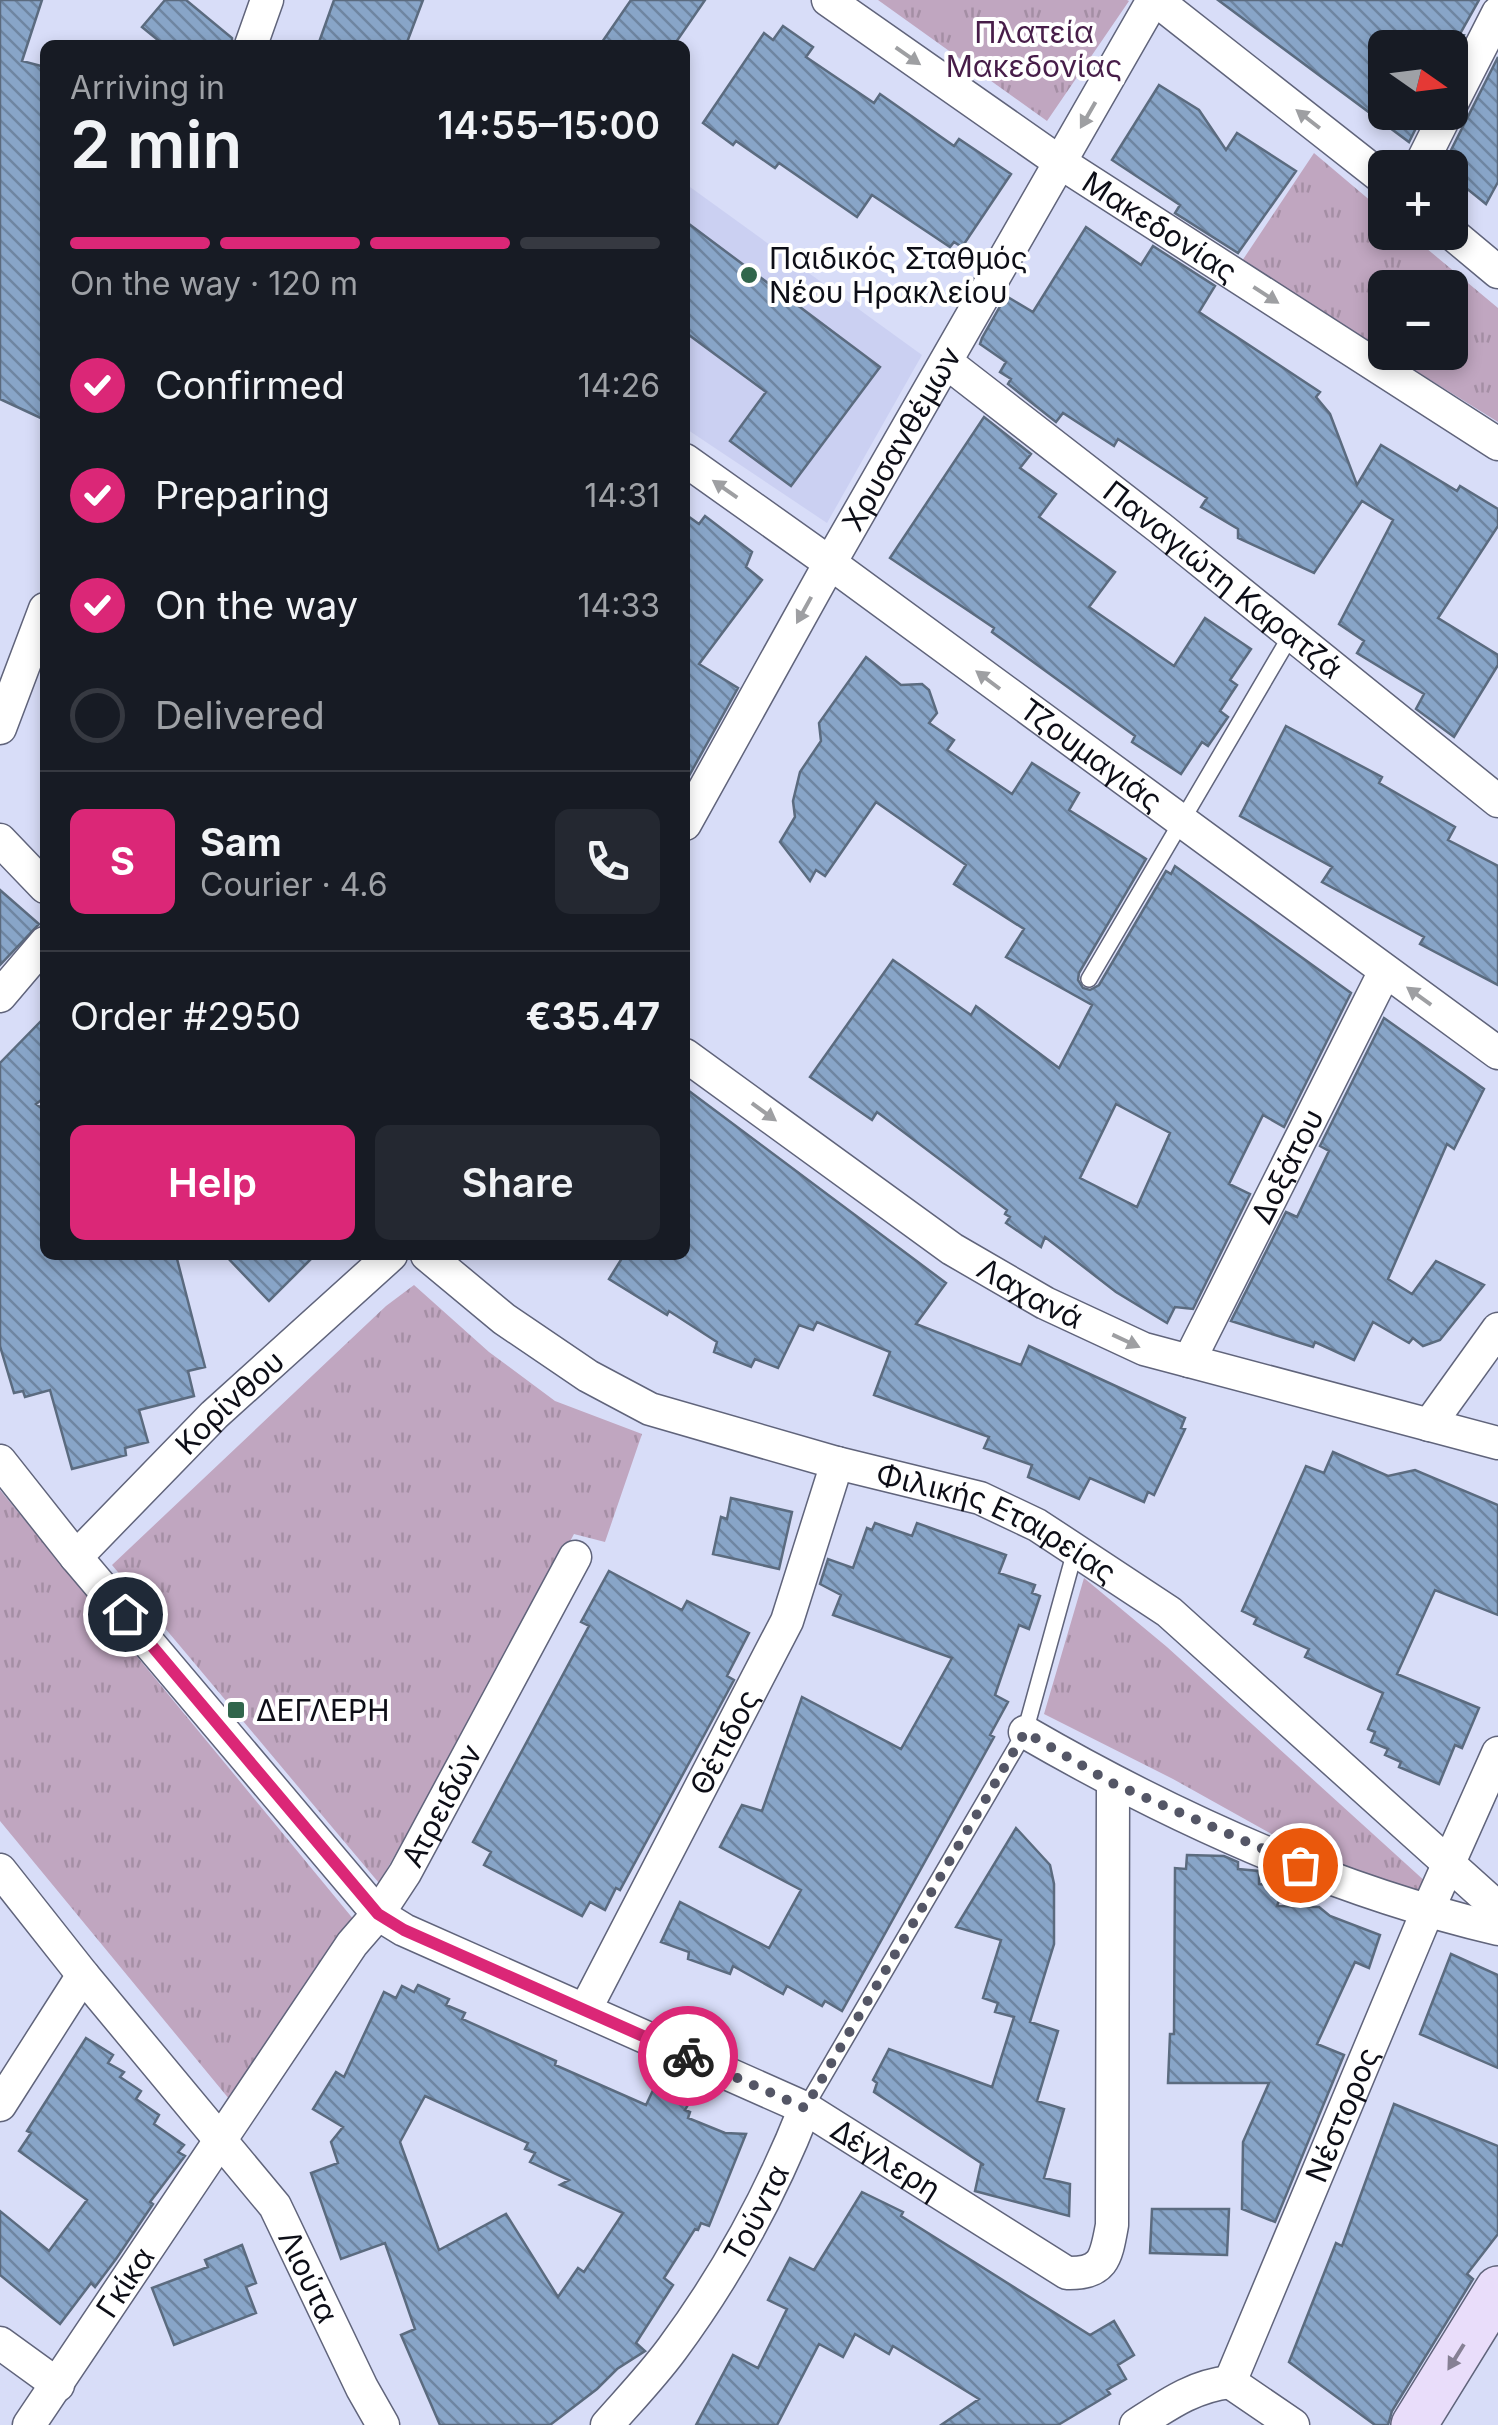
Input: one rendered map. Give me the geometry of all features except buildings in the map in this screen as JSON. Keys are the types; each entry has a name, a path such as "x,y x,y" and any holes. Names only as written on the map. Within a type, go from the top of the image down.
{"street":[{"path":"253,40 267,0"},
{"name":"Μακεδονίας","path":"828,0 1061,163 1498,444"},
{"path":"1155,0 1368,167"},
{"name":"Χρυσανθέμων","path":"690,815 830,563 1155,0"},
{"path":"1468,72 1498,14"},
{"path":"1468,242 1494,257"},
{"name":"Παναγιώτη Καρατζά","path":"946,362 1498,800"},
{"name":"Τζουμαγιάς","path":"690,464 1498,1054"},
{"path":"0,728 40,621"},
{"path":"0,840 40,882"},
{"path":"0,996 40,949"},
{"name":"Δοξάτου","path":"1189,1361 1386,971"},
{"name":"Λαχανά","path":"690,1059 952,1249 1045,1304 1144,1349 1498,1443"},
{"name":"Κορίνθου","path":"76,1557 214,1415 385,1260"},
{"name":"Φιλικής Εταιρείας","path":"433,1260 504,1318 560,1357 650,1409 838,1463 980,1498 1037,1524 1169,1612 1498,1908"},
{"path":"1429,1425 1498,1328"},
{"name":"Δέγλερη","path":"0,1462 378,1914 404,1930 805,2108 1067,2273 1088,2274 1100,2265 1112,2225 1112,1783"},
{"name":"Θέτιδος","path":"585,2010 787,1621 838,1463"},
{"name":"Ατρειδών","path":"222,2139 352,1944 405,1873 575,1557"},
{"path":"1025,1732 1112,1783 1268,1853 1426,1912 1498,1929"},
{"name":"Νέστορος","path":"1230,2382 1426,1912 1498,1753"},
{"name":"Λιούτα","path":"0,1870 83,1976 276,2206 383,2425"},
{"path":"0,2105 83,1976"},
{"name":"Τούντα","path":"608,2425 672,2349 728,2263 782,2167 805,2108"},
{"name":"Γκίκα","path":"29,2425 222,2139"},
{"path":"1414,2425 1498,2289"},
{"path":"0,2344 58,2385"},
{"path":"1136,2425 1185,2393 1206,2384 1230,2382 1293,2425"}],"lane":[{"path":"1090,979 1292,635"},
{"name":"Τούντα","path":"805,2108 1025,1732 1075,1551"}],"shaded area":[{"name":"Παιδικός Σταθμός Νέου Ηρακλείου","path":"690,187 922,355 827,523 690,431"}],"green space":[{"name":"Πλατεία Μακεδονίας","path":"878,0 1127,0 1129,1 1047,121"},
{"path":"1314,153 1368,199 1368,250 1428,250 1452,270 1368,270 1368,340 1242,261"},
{"path":"1468,283 1498,308 1498,422 1414,370 1468,370"},
{"path":"414,1285 489,1352 555,1401 642,1434 605,1542 574,1534 379,1883 112,1565 386,1306"},
{"path":"0,1490 359,1926 239,2111 0,1821"},
{"path":"1084,1578 1167,1647 1427,1883 1411,1912 1173,1779 1044,1714"}],"way so far":[{"path":"688,2056 805,2108 1025,1732 1112,1783 1300,1865"}],"place":[{"name":"Παιδικός Σταθμός Νέου Ηρακλείου","path":"749,275"},
{"name":"ΔΕΓΛΕΡΗ","path":"236,1710"}],"route":[{"path":"125,1614 378,1914 404,1930 688,2056"}]}
